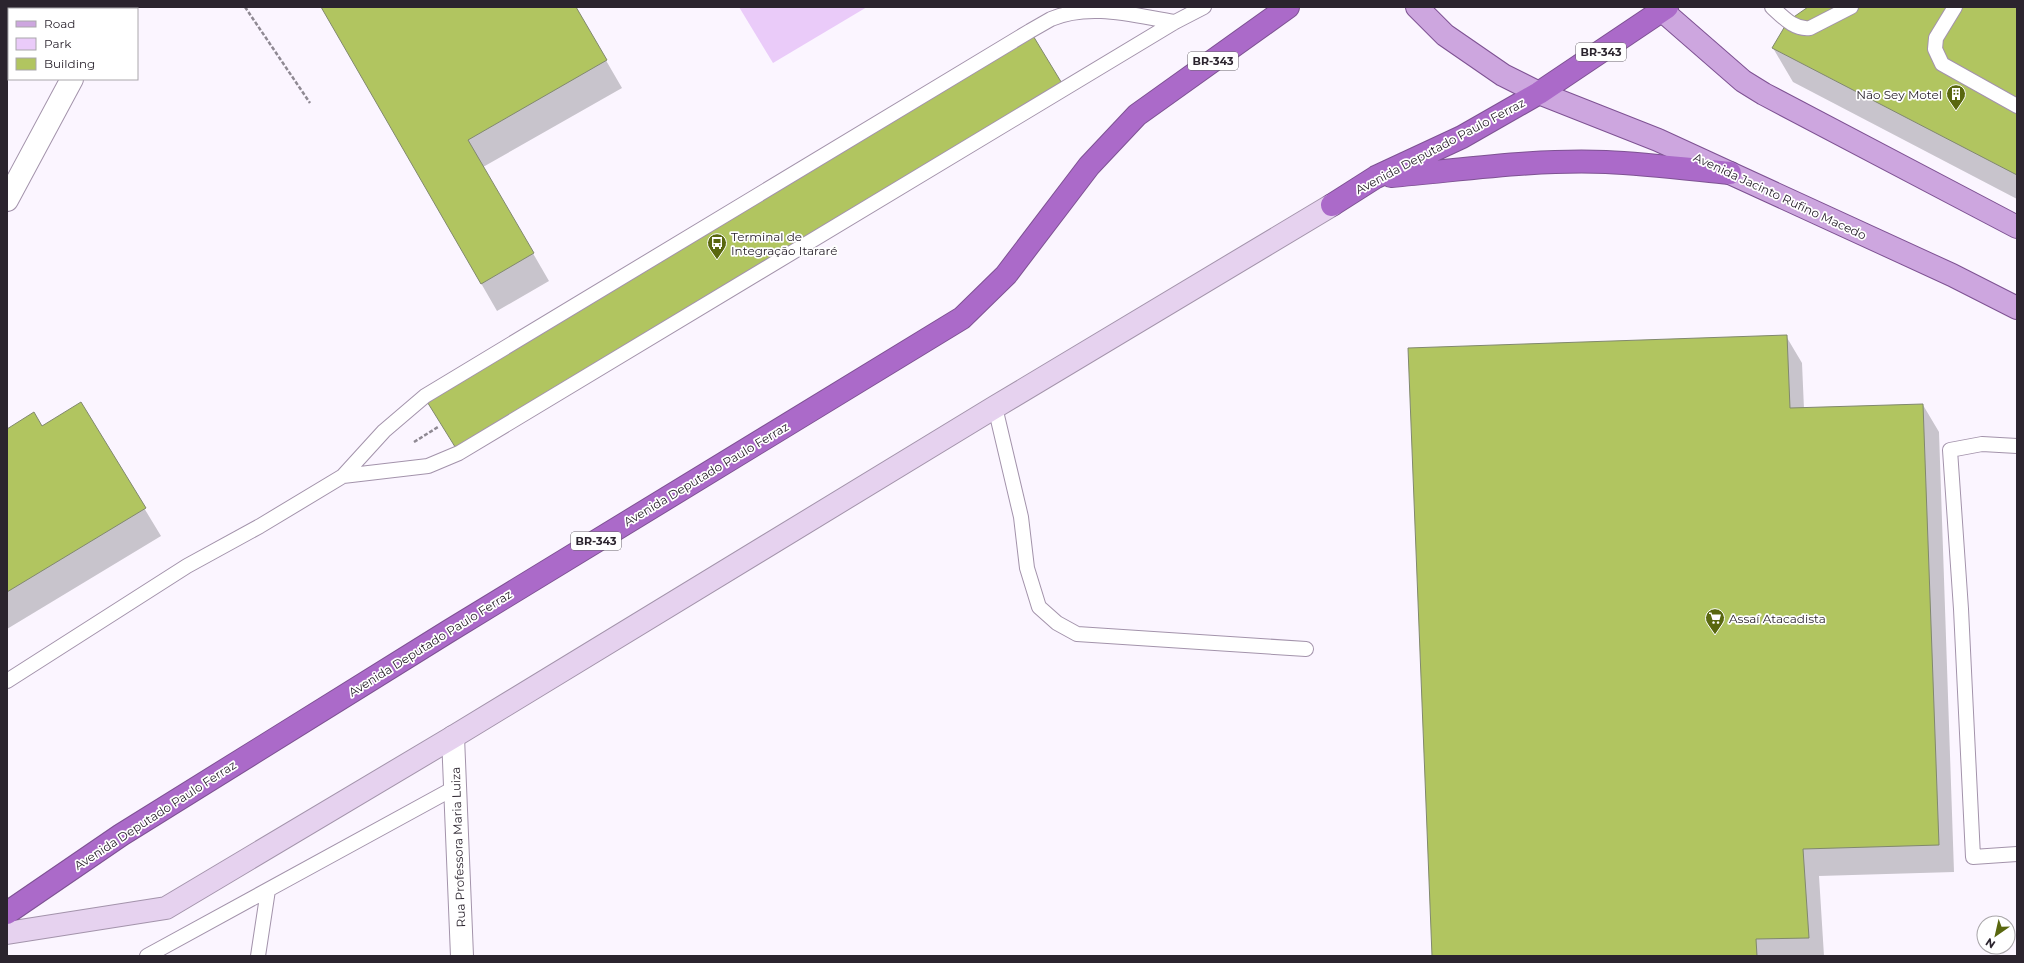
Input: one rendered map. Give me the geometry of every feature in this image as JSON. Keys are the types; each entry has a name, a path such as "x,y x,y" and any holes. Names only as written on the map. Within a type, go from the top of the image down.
{"highway":[{"name":"Avenida Deputado Paulo Ferraz","path":"7,913 128,830 456,626 962,318 1006,275 1089,166 1137,115 1288,7"},
{"name":"Avenida Deputado Paulo Ferraz","path":"1332,204 1376,177 1462,137 1539,93 1663,8"},
{"path":"1376,177 1567,162 1606,162 1730,173"}],"main road":[{"name":"Avenida Jacinto Rufino Macedo","path":"1417,7 1445,35 1503,75 1539,93 1658,140 1952,275 2017,308"},
{"path":"1663,8 1743,81 1764,94 2017,227"},
{"path":"7,933 166,908 453,737 1332,204"}],"street":[{"path":"7,200 71,80"},
{"name":"Rua Professora Maria Luiza","path":"453,737 462,956"}],"lane":[{"path":"343,476 428,466 459,453 1175,22 1204,7"},
{"path":"1772,7 1788,21 1800,28 1810,28 1851,7"},
{"path":"1956,7 1936,38 1936,49 1942,64 2017,106"},
{"path":"7,681 187,566 260,526 343,476 384,431 425,396 1046,22 1073,13 1095,11 1175,22"},
{"path":"995,407 1021,517 1026,568 1039,607 1057,623 1077,634 1306,650"},
{"path":"2017,446 1982,444 1950,450 1961,609 1973,857 2017,854"},
{"path":"147,956 456,787"},
{"path":"258,956 268,890"}],"path":[{"path":"244,7 310,103"}],"green space":[{"path":"739,7 867,7 773,63"}],"building":[{"path":"321,7 576,7 607,60 468,140 534,253 481,284"},
{"name":"Não Sey Motel","path":"1808,7 2017,7 2017,175 1772,48 1788,21"},
{"path":"1032,34 1063,85 457,450 426,400"},
{"name":"Assaí Atacadista","path":"1787,335 1790,408 1923,404 1939,845 1803,849 1809,938 1756,939 1757,956 1432,956 1408,348"},
{"path":"81,402 146,508 7,592 7,429 34,412 42,426"}],"place":[{"name":"Não Sey Motel","path":"1956,111"},
{"name":"Terminal de Integração Itararé","path":"717,260"},
{"name":"Assaí Atacadista","path":"1715,635"}]}
